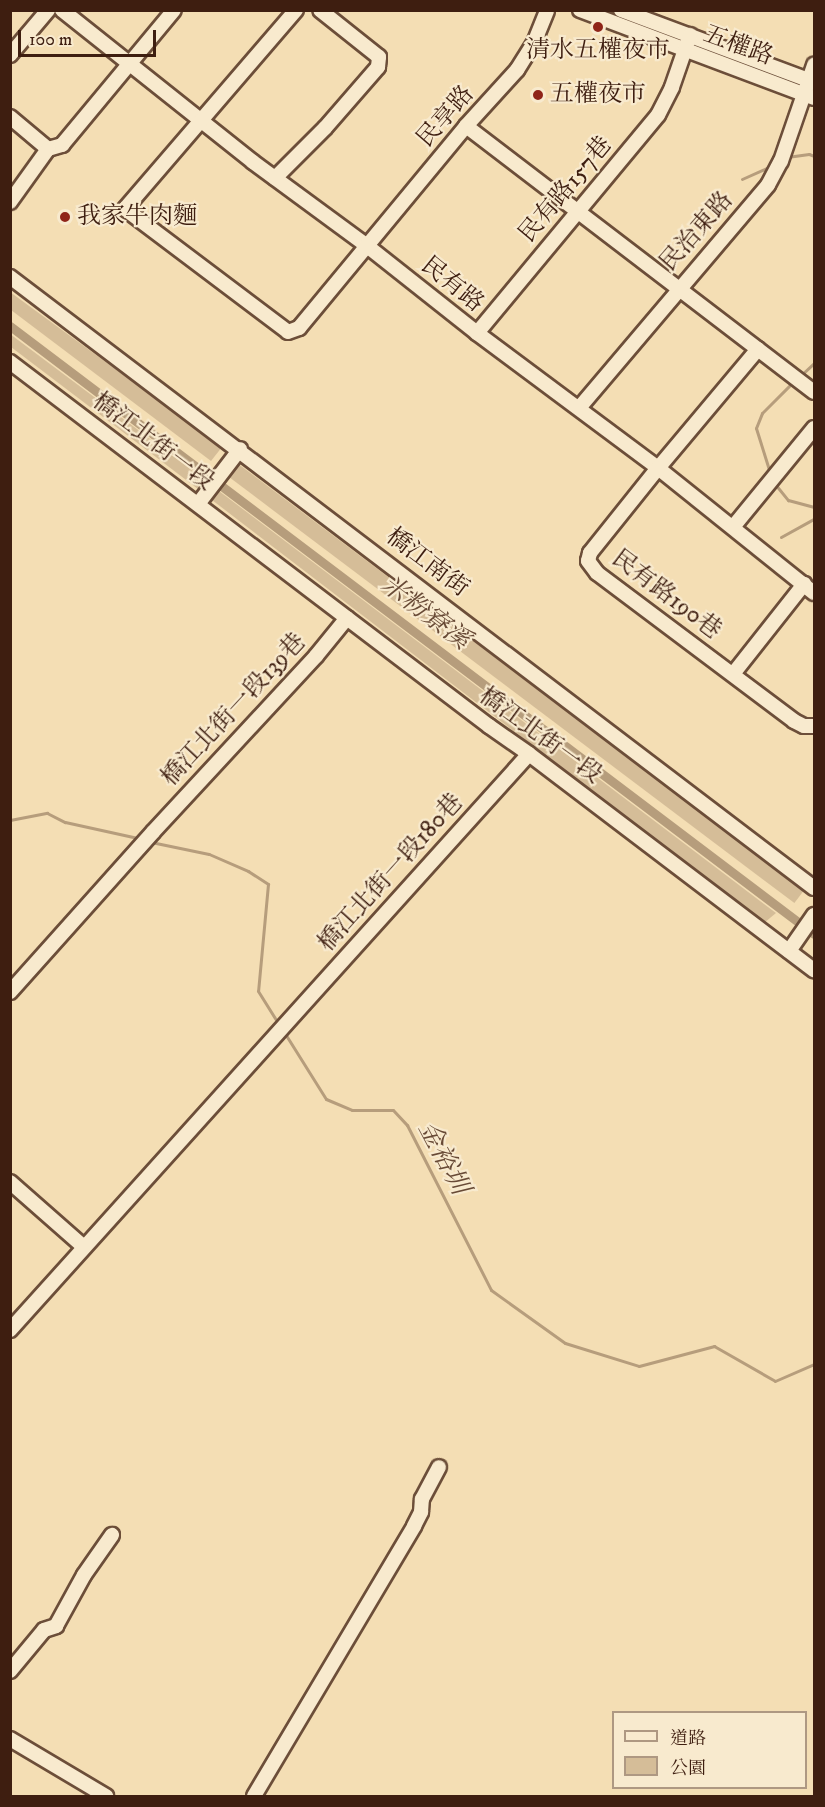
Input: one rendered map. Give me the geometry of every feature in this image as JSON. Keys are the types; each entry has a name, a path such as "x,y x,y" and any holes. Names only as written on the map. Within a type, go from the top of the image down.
{"street":[{"path":"10,55 48,10"},
{"name":"民有路","path":"62,10 275,178 366,244 477,333 658,468 809,588"},
{"path":"10,202 48,149 62,145 174,10"},
{"path":"201,120 296,10"},
{"path":"275,178 325,128 378,67 379,57 320,10"},
{"name":"民享路","path":"201,120 125,209 288,332 299,328 366,244 466,126 517,70 534,43 547,10"},
{"name":"五權路","path":"580,10 809,96"},
{"name":"五權路","path":"621,10 812,81"},
{"name":"民有路157巷","path":"477,333 658,115 672,87 690,35"},
{"name":"民治東路","path":"579,408 768,184 782,161 809,96 814,65"},
{"path":"10,117 48,149"},
{"path":"466,126 814,392"},
{"name":"橋江南街","path":"10,277 240,449 814,888"},
{"path":"658,468 759,349"},
{"name":"橋江北街一段","path":"10,362 201,499 347,618 489,726 793,946 814,970"},
{"path":"733,527 814,428"},
{"path":"201,499 240,449"},
{"name":"民有路190巷","path":"658,468 590,553 588,561 597,573 794,721 804,726 814,726"},
{"path":"733,674 809,588"},
{"name":"橋江北街一段139巷","path":"10,992 142,844 316,656 347,618"},
{"name":"橋江北街一段180巷","path":"10,1330 529,754"},
{"path":"793,946 814,915"},
{"path":"10,1182 84,1246"},
{"path":"254,1797 414,1526 421,1512 422,1499 439,1467"},
{"path":"10,1671 44,1630 56,1626 84,1575 112,1535"},
{"path":"10,1739 106,1797"}],"green space":[{"path":"10,292 222,447 211,461 11,310"},
{"path":"10,334 205,480 198,489 11,347"},
{"path":"233,460 804,890 794,903 223,473"},
{"path":"219,491 776,913 764,923 212,500"}],"waterway":[{"path":"787,157 809,154 814,156"},
{"path":"742,179 773,165"},
{"name":"米粉寮溪","path":"10,326 814,934"},
{"path":"800,376 814,363"},
{"path":"771,476 756,428 762,413 793,382"},
{"path":"775,484 788,500 814,507"},
{"path":"781,537 814,519"},
{"name":"金裕圳","path":"10,820 47,813 65,822 142,839"},
{"name":"金裕圳","path":"151,842 209,854 248,871 268,884 258,991 279,1024"},
{"name":"金裕圳","path":"284,1032 326,1099 352,1110 393,1110 407,1125 491,1290 565,1343 639,1366 714,1346 775,1381 814,1364"}],"place":[{"name":"清水五權夜市","path":"598,27"},
{"name":"五權夜市","path":"538,95"},
{"name":"我家牛肉麵","path":"65,217"}]}
